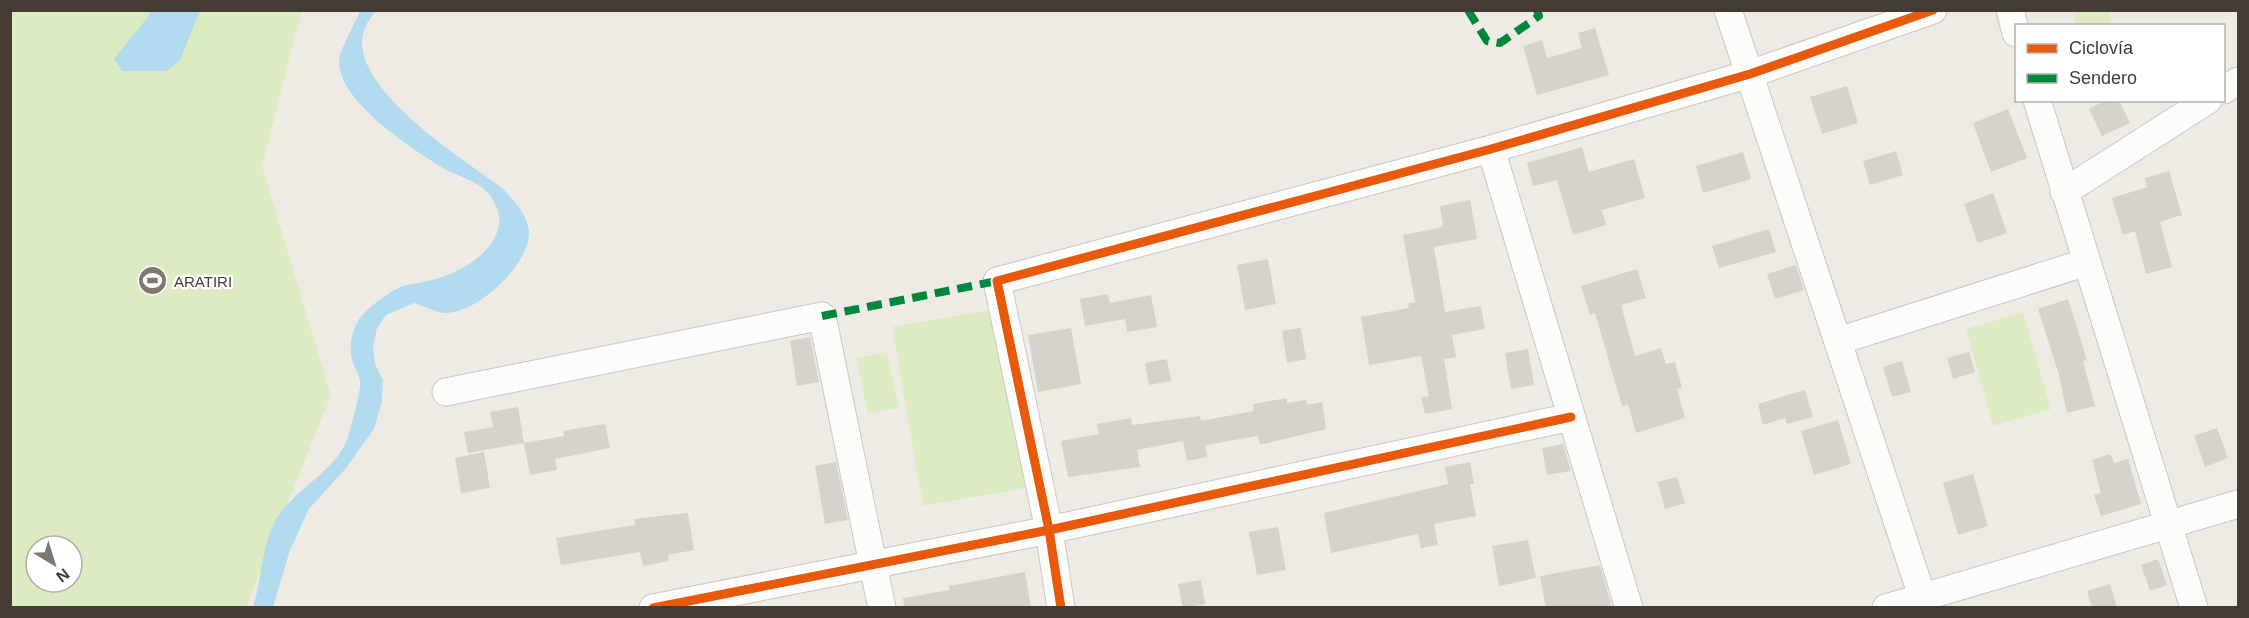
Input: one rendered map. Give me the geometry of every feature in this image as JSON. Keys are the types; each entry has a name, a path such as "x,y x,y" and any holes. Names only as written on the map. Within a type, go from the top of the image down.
{"street":[{"path":"1728,10 1924,603"},
{"path":"1061,608 1049,530 997,281 1491,149 1750,74 1934,10"},
{"path":"2010,10 2015,29"},
{"path":"2225,89 2238,81"},
{"path":"2038,102 2194,608"},
{"path":"2064,192 2205,102"},
{"path":"1491,149 1629,608"},
{"path":"1838,341 2087,262"},
{"path":"446,392 822,316 882,608"},
{"path":"653,608 1049,530 1571,417"},
{"path":"1886,608 1924,603 2238,504"}],"green space":[{"name":"ARATIRI","path":"10,11 302,11 262,166 331,396 246,607 11,607"},
{"path":"2072,11 2109,11 2112,22 2105,24 2077,24"},
{"path":"994,309 1025,488 923,506 892,327"},
{"path":"2023,312 2051,409 1993,426 1966,329"},
{"path":"887,352 899,408 868,414 856,358"}],"water":[{"path":"149,11 200,11 180,60 167,71 122,71 114,59 150,14"},
{"path":"360,11 376,11 366,25 363,34 364,56 374,78 392,100 414,121 511,197 523,213 528,225 527,244 512,272 500,285 472,305 445,313 414,303 386,315 377,328 373,347 375,364 383,380 382,402 374,429 346,468 309,509 290,550 273,607 253,607 266,546 274,523 289,502 329,467 344,446 349,434 360,386 352,360 351,341 360,318 376,302 396,289 442,277 463,268 490,245 499,225 496,207 487,192 413,149 379,122 350,92 342,76 339,60"}],"building":[{"path":"1595,28 1609,75 1537,95 1523,46 1542,40 1547,58 1582,48 1578,33"},
{"path":"1847,86 1858,123 1822,134 1810,97"},
{"path":"2102,102 2120,102 2130,123 2102,136 2089,109"},
{"path":"2008,109 2027,158 1991,172 1973,123"},
{"path":"1582,147 1589,172 1634,159 1645,198 1602,210 1606,225 1573,235 1557,180 1533,186 1527,163"},
{"path":"1896,151 1903,175 1870,185 1863,161"},
{"path":"1743,152 1751,179 1703,193 1696,166"},
{"path":"2169,171 2182,215 2160,222 2172,267 2146,274 2135,231 2123,235 2112,198 2147,187 2145,178"},
{"path":"1993,193 2007,233 1978,243 1964,204"},
{"path":"1470,200 1477,239 1434,247 1445,312 1481,306 1485,329 1452,335 1456,357 1444,359 1452,409 1425,414 1421,397 1429,396 1421,356 1369,365 1361,317 1409,308 1408,303 1415,302 1403,235 1443,227 1440,206"},
{"path":"1769,229 1776,252 1719,268 1712,246"},
{"path":"1268,259 1276,304 1245,310 1237,265"},
{"path":"1796,265 1804,290 1775,299 1767,274"},
{"path":"1637,269 1646,298 1621,305 1635,356 1661,348 1666,364 1675,362 1682,388 1677,389 1685,418 1636,433 1628,404 1622,406 1595,313 1590,315 1581,286"},
{"path":"1108,294 1110,303 1151,295 1157,327 1127,332 1125,319 1085,326 1080,299"},
{"path":"2068,299 2087,360 2083,361 2095,406 2067,413 2059,375 2038,309"},
{"path":"1071,328 1081,384 1038,392 1028,335"},
{"path":"1301,328 1306,359 1287,363 1282,331"},
{"path":"810,337 819,382 797,386 790,341"},
{"path":"1528,349 1534,385 1511,389 1505,353"},
{"path":"1969,352 1975,372 1953,379 1947,358"},
{"path":"1167,359 1171,381 1149,385 1145,363"},
{"path":"1902,361 1911,392 1892,397 1883,367"},
{"path":"1805,390 1813,417 1787,424 1785,418 1763,425 1758,404"},
{"path":"1287,398 1287,403 1306,400 1307,405 1322,402 1326,429 1260,445 1258,436 1205,445 1207,457 1187,461 1183,441 1137,450 1140,467 1068,477 1061,441 1099,434 1097,424 1131,418 1132,425 1200,416 1201,421 1254,411 1253,404"},
{"path":"518,407 524,443 468,453 464,432 493,427 490,412"},
{"path":"1838,420 1851,464 1814,475 1801,431"},
{"path":"605,424 610,448 555,459 557,470 530,475 524,443 564,436 563,431"},
{"path":"2217,428 2228,458 2205,467 2194,436"},
{"path":"1563,444 1571,471 1547,475 1542,448"},
{"path":"484,452 490,488 461,493 455,458"},
{"path":"2110,454 2115,463 2128,459 2141,504 2101,516 2094,495 2101,493 2092,460"},
{"path":"836,462 848,520 825,524 815,466"},
{"path":"1470,462 1474,484 1470,484 1476,516 1434,524 1438,545 1421,548 1418,534 1331,553 1324,513 1448,484 1445,467"},
{"path":"1973,474 1988,526 1958,535 1943,483"},
{"path":"1677,477 1685,503 1665,509 1658,482"},
{"path":"688,513 694,550 668,555 669,561 643,566 640,552 561,565 556,538 635,525 634,519"},
{"path":"1278,527 1286,570 1257,575 1249,532"},
{"path":"1528,540 1536,578 1499,586 1492,546"},
{"path":"2158,559 2167,585 2150,591 2141,565"},
{"path":"1600,565 1612,608 1546,608 1540,576"},
{"path":"1025,572 1031,608 904,608 903,598 950,590 949,586"},
{"path":"1201,580 1205,604 1183,608 1178,584"},
{"path":"2110,584 2117,608 2092,608 2087,591"}],"marked path":[{"path":"1468,10 1487,41 1500,43 1539,16 1537,10"},
{"path":"822,316 997,281"}],"cycle path":[{"path":"1061,608 1049,530 997,281 1491,149 1750,74 1933,10"},
{"path":"653,608 1049,530 1571,417"}],"place":[{"name":"ARATIRI","path":"153,281"}]}
